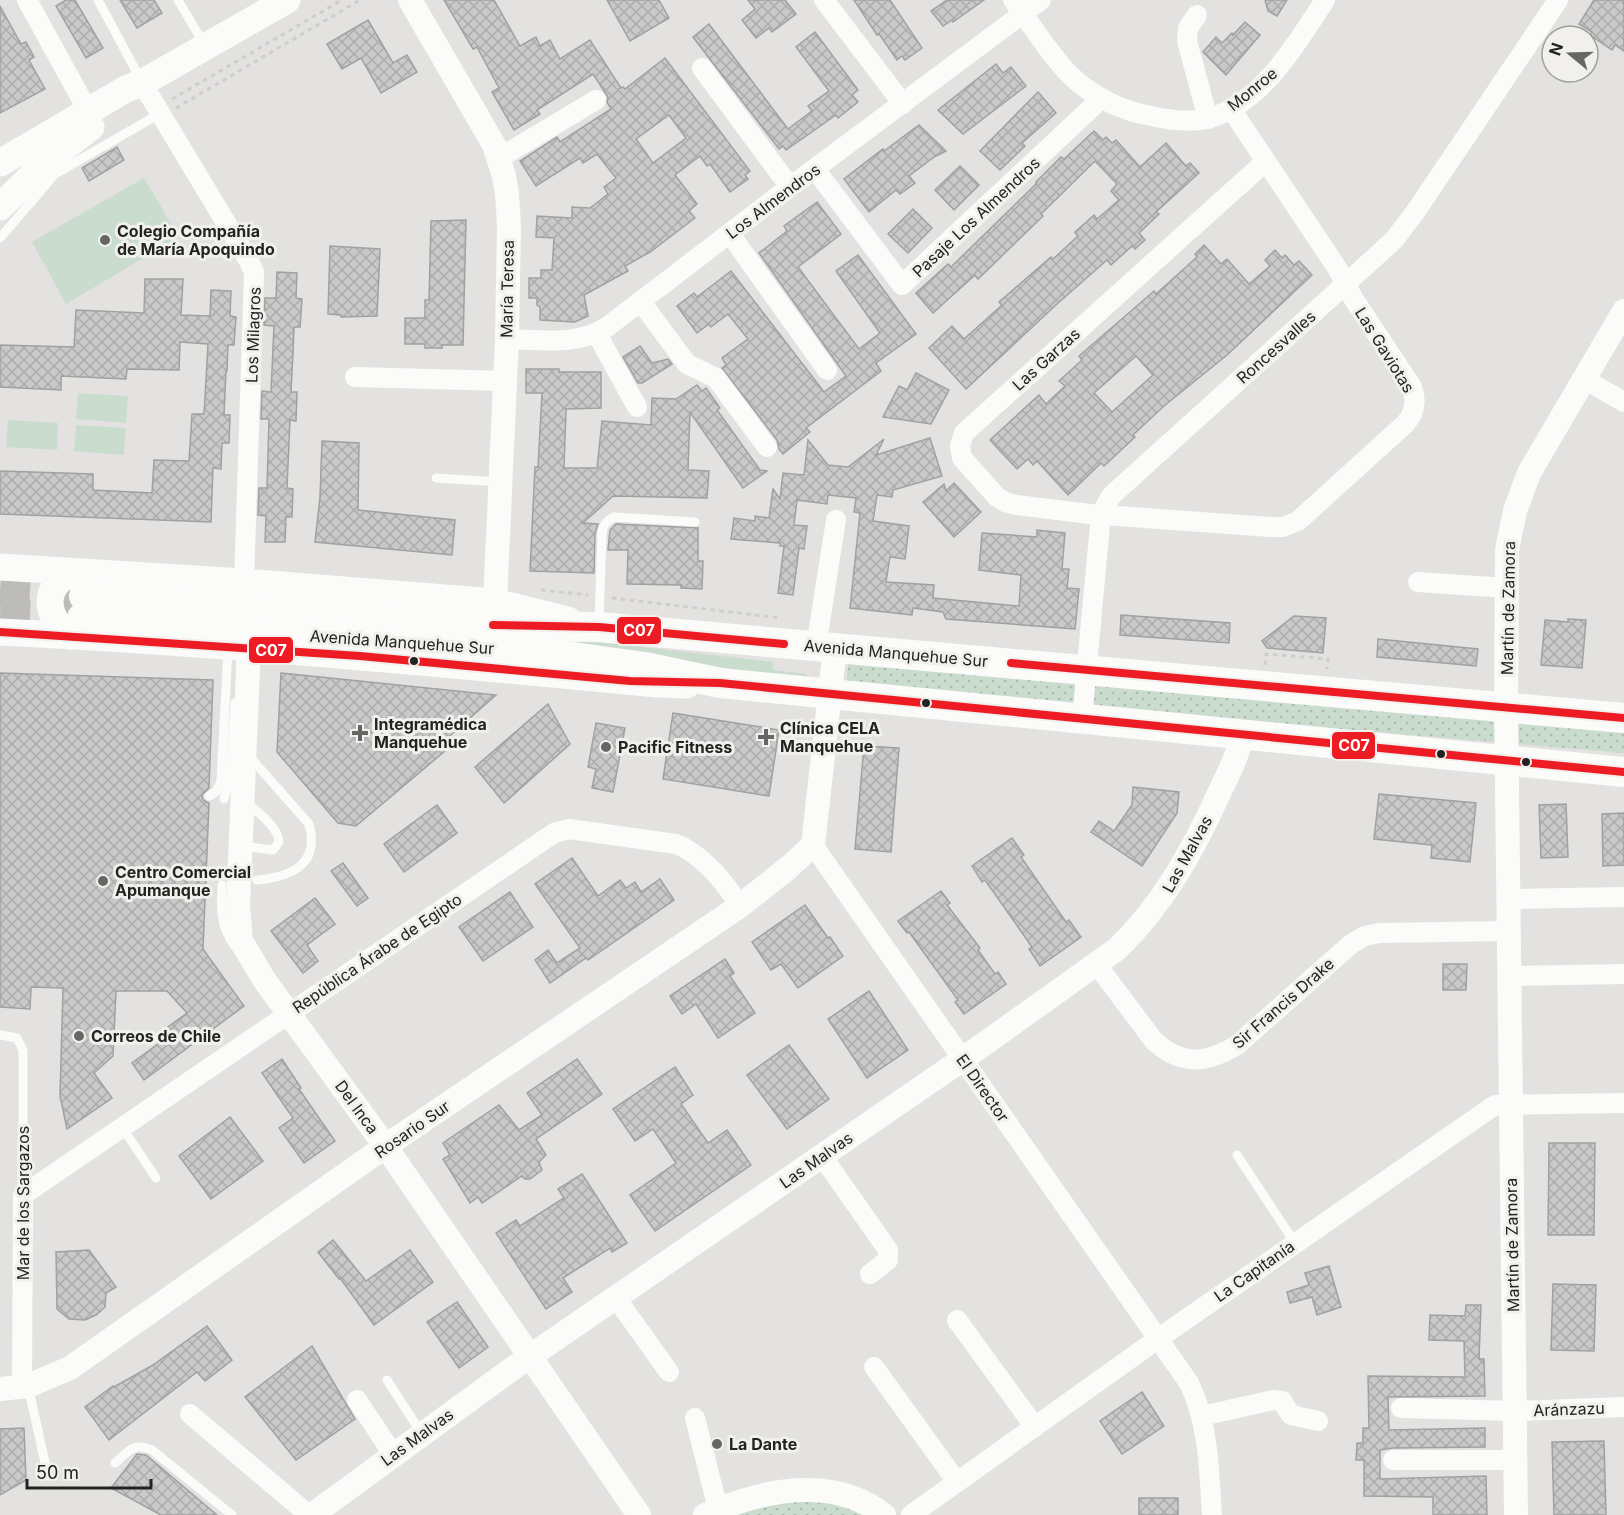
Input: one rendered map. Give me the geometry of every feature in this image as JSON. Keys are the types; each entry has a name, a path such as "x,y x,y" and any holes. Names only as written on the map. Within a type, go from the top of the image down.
{"main road":[{"path":"0,163 126,89 287,0"},
{"path":"0,207 25,181 68,144 134,96 142,82"},
{"name":"Avenida Manquehue Sur","path":"0,567 78,605 239,650 482,666 657,684 720,683"},
{"name":"Avenida Manquehue Sur","path":"0,632 78,605 244,582 495,602 599,627"},
{"name":"Avenida Manquehue Sur","path":"78,605 824,639 1086,670 1624,718"},
{"name":"Avenida Manquehue Sur","path":"78,605 551,654 645,667 720,683 1624,772"}],"street":[{"path":"27,0 88,111"},
{"name":"María Teresa","path":"410,0 487,132 499,158 504,176 508,209 507,339 495,602"},
{"path":"824,0 903,104"},
{"path":"1018,7 1041,0"},
{"name":"Monroe","path":"1018,7 1069,74 1102,98 1132,112 1177,120 1208,119 1231,109 1256,90 1284,62 1325,0"},
{"name":"Roncesvalles","path":"1082,719 1101,514 1111,496 1405,228 1558,0"},
{"name":"Los Almendros","path":"507,339 574,340 597,334 903,104 1018,7"},
{"path":"1197,15 1188,28 1187,41 1208,119"},
{"path":"702,68 790,187"},
{"name":"Los Milagros","path":"142,82 165,110 254,273 244,582"},
{"name":"Pasaje Los Almendros","path":"815,169 902,285 1102,98"},
{"path":"499,158 596,100"},
{"name":"Las Gaviotas","path":"1101,514 1270,528 1283,527 1298,521 1405,424 1415,408 1415,393 1412,387 1231,109"},
{"name":"Las Garzas","path":"1101,514 1016,506 1005,502 962,458 961,439 969,428 1265,162"},
{"path":"730,234 827,370"},
{"path":"641,302 687,364 716,378 767,447"},
{"name":"Martín de Zamora","path":"1516,1515 1508,931 1507,550 1521,492 1529,473 1624,311"},
{"path":"597,334 637,407"},
{"path":"355,377 505,381"},
{"path":"1584,379 1624,402"},
{"path":"813,845 830,694 824,639 836,520"},
{"path":"1418,582 1506,588"},
{"name":"Del Inca","path":"239,650 246,752 234,799 241,846 239,932 246,951 265,981 386,1147 639,1515"},
{"name":"Las Malvas","path":"310,1515 530,1356 1097,965 1135,932 1166,892 1209,815 1239,751 1242,735"},
{"name":"República Árabe de Egipto","path":"23,1195 554,833 569,829 676,844 692,850 729,889 740,906"},
{"name":"Rosario Sur","path":"17,1388 70,1368 386,1147 740,906 813,845"},
{"name":"El Director","path":"813,845 1189,1383 1202,1416 1208,1446 1212,1515"},
{"path":"1508,899 1624,897"},
{"name":"Sir Francis Drake","path":"1097,965 1154,1041 1180,1058 1204,1060 1216,1057 1237,1045 1351,944 1365,936 1379,933 1508,931"},
{"path":"1509,976 1624,974"},
{"path":"1624,1103 1624,1109"},
{"name":"La Capitanía","path":"911,1515 1159,1338 1495,1105 1624,1103"},
{"path":"822,1156 888,1250 888,1260 870,1274"},
{"name":"Mar de los Sargazos","path":"17,1388 23,1195"},
{"path":"616,1298 669,1372"},
{"path":"957,1320 1035,1427"},
{"path":"874,1367 957,1482"},
{"path":"357,1400 393,1454"},
{"path":"1202,1416 1273,1400 1282,1401 1291,1415 1318,1422"},
{"name":"Aránzazu","path":"1401,1408 1515,1411 1624,1407"},
{"path":"190,1414 310,1515"},
{"path":"695,1418 711,1512 765,1494 813,1489 848,1496 868,1504 884,1515"},
{"path":"1393,1460 1515,1461"}],"lane":[{"path":"99,0 142,82"},
{"path":"178,0 206,46"},
{"path":"55,174 165,110"},
{"path":"0,238 55,174 68,144"},
{"path":"436,478 500,482"},
{"path":"599,627 602,532 607,521 614,517 694,522"},
{"path":"209,796 216,792 221,781 239,650"},
{"path":"236,695 230,776 234,799 274,829 279,836 279,842 273,850 241,846"},
{"path":"246,752 309,824 311,833 311,846 307,859 299,868 288,875 258,880"},
{"path":"222,885 224,929 233,944 265,981"},
{"name":"Mar de los Sargazos","path":"0,1035 17,1038 23,1050 23,1195"},
{"path":"122,1127 156,1178"},
{"path":"1237,1155 1295,1243"},
{"path":"387,1380 422,1434"},
{"path":"17,1388 48,1476"},
{"path":"115,1463 141,1445 152,1450 231,1515"}],"path":[{"path":"165,110 342,0"},
{"path":"165,110 360,0"},
{"path":"532,589 599,597 824,639"}],"green space":[{"name":"Colegio Compañía de María Apoquindo","path":"144,178 179,237 66,304 32,242"},
{"path":"78,393 128,396 126,423 76,419"},
{"path":"8,420 58,423 57,450 6,447"},
{"path":"76,425 126,428 124,455 74,451"},
{"path":"528,634 773,662 773,670 807,674 807,682"},
{"path":"848,664 1624,730 1624,753 846,687"},
{"path":"821,1496 868,1515 723,1515 733,1511"}],"building":[{"path":"66,0 75,0 103,48 86,58 56,6"},
{"path":"120,0 154,0 162,13 137,28"},
{"path":"444,0 494,0 520,46 536,37 540,46 550,40 560,59 590,40 621,88 625,89 665,58 750,171 745,175 748,179 730,192 710,164 707,166 700,156 675,175 697,204 689,211 695,218 650,252 625,266 628,271 584,295 588,316 575,322 540,320 537,298 529,298 529,278 541,278 541,270 552,270 554,238 536,237 537,216 572,218 572,207 590,208 608,194 604,187 616,178 597,154 583,163 580,158 536,186 520,161 557,137 560,142 611,109 607,102 608,97 593,74 537,110 540,114 514,130 492,92 499,88 477,47 473,49","holes":["669,115 686,138 653,163 636,139"]},
{"path":"607,0 659,0 669,18 630,41"},
{"path":"748,0 785,0 796,14 772,32 769,28 756,38 742,20 755,9"},
{"path":"854,0 890,0 922,48 905,60 902,56 897,60"},
{"path":"947,0 984,0 953,22 952,20 943,26 931,11"},
{"path":"1265,0 1287,0 1277,16 1268,11"},
{"path":"1594,0 1624,0 1624,51 1615,45 1612,50 1600,42 1600,24 1579,24"},
{"path":"0,6 21,44 26,42 34,57 29,60 45,89 0,113"},
{"path":"368,20 393,63 407,55 417,72 381,93 361,58 342,69 327,44"},
{"path":"1245,22 1260,35 1226,75 1203,52 1216,37 1222,43"},
{"path":"709,24 788,129 812,111 808,106 829,91 796,47 815,32 858,90 852,95 858,102 838,118 836,115 786,150 783,146 779,149 693,37"},
{"path":"996,64 1003,73 1011,67 1026,86 963,134 938,110"},
{"path":"1038,92 1056,113 1022,143 1025,146 1000,170 980,151"},
{"path":"919,125 946,151 909,176 915,183 900,194 896,190 869,212 844,179"},
{"path":"1094,131 1103,140 1106,137 1112,143 1116,140 1140,167 1166,143 1186,166 1190,163 1199,173 1156,212 1159,214 1139,233 1145,240 1135,249 1132,246 1111,265 1107,260 966,389 929,348 952,326 964,339 1002,305 999,302 1078,236 1075,232 1094,215 1097,219 1119,200 1111,191 1117,184 1095,161 978,279 975,275 933,313 916,293 948,264 951,267 1061,157 1064,159"},
{"path":"117,147 124,160 89,181 82,168"},
{"path":"960,166 979,185 954,210 935,190"},
{"path":"817,202 841,234 798,267 859,349 880,333 836,271 858,255 916,334 876,363 881,371 806,428 810,432 783,454 777,440 722,368 726,365 722,358 748,339 728,314 711,327 709,324 697,333 677,306 694,293 697,297 731,271 824,392 846,376 759,253 787,231 784,226"},
{"path":"913,209 932,228 908,253 888,234"},
{"path":"466,220 463,345 425,348 425,344 405,344 405,318 425,318 425,300 429,300 431,221"},
{"path":"1204,245 1221,264 1227,259 1249,284 1270,266 1265,260 1275,250 1282,258 1285,255 1294,265 1299,261 1312,275 1227,355 1164,406 1104,466 1101,463 1068,495 1037,461 1033,465 1028,459 1017,469 990,440 1039,395 1046,404 1065,386 1059,381 1082,360 1079,356 1154,291 1156,294 1197,257 1195,254","holes":["1136,356 1153,375 1112,412 1094,393"]},
{"path":"330,246 380,249 377,316 341,317 341,315 328,314"},
{"path":"277,272 297,273 296,298 302,299 300,327 294,327 291,392 297,392 296,421 290,420 287,488 293,489 292,517 286,517 285,542 265,542 266,516 258,515 259,488 267,488 269,419 261,419 262,391 271,392 274,326 264,325 265,298 276,298"},
{"path":"145,279 183,279 181,315 210,316 211,290 231,291 230,316 236,317 234,345 228,345 224,415 230,415 229,443 222,443 221,469 213,468 211,522 0,514 0,471 93,474 93,490 152,493 154,460 189,461 192,414 204,414 208,344 180,342 179,370 127,369 126,379 61,376 61,390 0,387 0,345 74,347 76,310 144,313"},
{"path":"640,346 652,363 668,359 672,364 642,383 638,383 623,357"},
{"path":"526,369 601,372 601,408 566,409 564,468 597,468 602,421 651,425 652,398 676,399 697,385 702,391 706,388 720,408 717,410 760,470 767,471 743,488 690,412 688,470 709,471 707,498 613,496 583,523 598,524 595,533 594,573 530,571 535,467 538,467 542,393 526,393"},
{"path":"916,373 949,390 931,424 883,417 899,386 907,390"},
{"path":"930,438 942,476 893,490 892,497 877,495 873,521 909,526 905,559 890,557 886,582 934,585 933,598 1019,606 1021,575 979,570 982,533 1037,537 1037,530 1065,533 1062,569 1069,569 1067,588 1079,589 1075,629 946,619 943,612 913,608 912,615 850,608 860,513 854,512 856,498 828,495 827,504 797,500 794,525 807,526 804,549 799,548 793,595 778,593 784,546 780,546 780,543 731,539 734,518 755,521 755,516 769,518 773,489 780,499 783,473 804,475 808,440 828,465 848,467 884,439 876,455"},
{"path":"322,441 359,443 358,510 455,520 452,555 315,542 320,497"},
{"path":"954,483 981,512 954,537 923,502 944,484 946,491"},
{"path":"616,524 698,528 698,561 703,561 702,589 681,588 681,585 627,584 628,550 608,550 610,530"},
{"path":"1121,615 1230,623 1229,643 1120,635"},
{"path":"1294,616 1326,618 1323,653 1267,648 1262,641"},
{"path":"1568,619 1586,620 1582,668 1541,665 1545,620 1568,622"},
{"path":"1378,639 1478,649 1476,666 1377,657"},
{"name":"Centro Comercial Apumanque","path":"0,673 213,680 209,788 202,795 203,800 209,803 203,949 244,1006 144,1080 132,1063 173,1033 168,1027 187,1013 167,991 116,991 113,1056 94,1073 112,1098 67,1129 60,1096 63,988 31,987 30,1009 0,1007"},
{"path":"281,673 496,695 445,740 445,751 356,826 338,823 277,752"},
{"path":"548,704 570,744 504,803 475,767"},
{"path":"673,713 779,730 769,796 663,779"},
{"name":"Pacific Fitness","path":"596,723 625,728 613,792 592,788 596,769 588,767"},
{"path":"864,746 899,748 891,852 855,849"},
{"path":"1133,787 1179,792 1177,813 1142,866 1091,832 1099,821 1114,831 1132,805"},
{"path":"1379,794 1476,803 1470,862 1431,858 1432,845 1374,839"},
{"path":"1566,804 1568,857 1541,858 1539,805"},
{"path":"437,805 457,833 404,872 384,844"},
{"path":"1624,813 1624,865 1603,866 1602,814"},
{"path":"1012,838 1024,855 1021,857 1066,922 1069,920 1081,937 1040,966 1029,949 1032,947 985,880 982,882 972,866"},
{"path":"572,858 598,896 620,880 626,888 635,882 641,892 660,879 674,900 588,960 586,958 550,983 535,960 548,950 557,963 580,948 535,884"},
{"path":"343,863 368,898 357,906 331,871"},
{"path":"941,891 950,903 947,905 980,948 978,950 995,974 998,972 1006,984 964,1014 955,1002 958,1000 909,932 907,933 898,921"},
{"path":"510,892 533,927 483,961 459,927"},
{"path":"315,898 335,924 307,945 318,961 303,973 271,931"},
{"path":"805,905 843,956 798,988 781,964 771,970 752,942"},
{"path":"725,959 734,973 730,976 755,1013 718,1038 696,1004 682,1014 670,996"},
{"path":"1443,964 1467,964 1466,990 1443,990"},
{"path":"869,991 908,1050 867,1078 828,1019"},
{"path":"789,1045 829,1099 787,1129 747,1075"},
{"path":"282,1059 301,1088 299,1089 335,1141 304,1163 279,1128 293,1118 262,1073"},
{"path":"577,1059 602,1094 536,1139 546,1155 539,1162 542,1170 530,1179 522,1176 482,1203 478,1197 470,1203 443,1159 450,1155 443,1143 499,1105 519,1130 542,1115 527,1093"},
{"path":"675,1067 693,1095 681,1104 708,1143 727,1130 751,1165 655,1231 630,1195 676,1163 653,1129 635,1141 613,1109"},
{"path":"230,1117 263,1161 211,1199 179,1156"},
{"path":"1549,1143 1595,1143 1594,1235 1548,1235"},
{"path":"582,1174 627,1243 612,1252 610,1248 563,1278 572,1292 546,1309 496,1233 516,1220 520,1226 564,1198 558,1189"},
{"path":"333,1240 366,1281 410,1250 433,1282 374,1325 318,1252"},
{"path":"89,1250 116,1287 106,1293 105,1307 96,1315 85,1320 69,1319 57,1309 56,1252"},
{"path":"1329,1266 1341,1307 1317,1315 1312,1297 1290,1303 1287,1292 1309,1285 1305,1273"},
{"path":"1553,1284 1596,1285 1594,1351 1551,1350"},
{"path":"457,1302 488,1347 459,1368 427,1322"},
{"path":"1466,1305 1481,1305 1479,1359 1484,1359 1485,1396 1388,1397 1389,1430 1485,1428 1485,1447 1380,1450 1380,1479 1486,1476 1487,1515 1433,1515 1433,1497 1364,1496 1364,1460 1356,1460 1357,1443 1363,1443 1363,1428 1369,1428 1368,1376 1465,1377 1464,1341 1429,1340 1430,1315 1465,1316"},
{"path":"207,1326 232,1360 205,1381 197,1372 109,1440 85,1407 113,1386 153,1365"},
{"path":"312,1346 355,1419 296,1460 245,1397"},
{"path":"1142,1392 1164,1426 1122,1454 1100,1421"},
{"path":"24,1428 26,1480 0,1495 0,1429"},
{"path":"1604,1441 1606,1515 1554,1515 1552,1442"},
{"path":"137,1454 146,1455 217,1515 161,1515 111,1488"},
{"path":"1139,1498 1178,1498 1178,1515 1139,1515"}],"tunnel":[{"path":"0,591 84,596"},
{"path":"0,614 78,618"}],"transit line":[{"name":"C07","path":"493,625 599,627 784,644"},
{"name":"C07","path":"0,632 360,656 630,681 720,683 1624,772"},
{"name":"C07","path":"1011,663 1624,718"}],"place":[{"name":"Colegio Compañía de María Apoquindo","path":"105,240"},
{"name":"Integramédica Manquehue","path":"360,733"},
{"name":"Clínica CELA Manquehue","path":"766,737"},
{"name":"Pacific Fitness","path":"606,747"},
{"name":"Centro Comercial Apumanque","path":"103,881"},
{"name":"Correos de Chile","path":"79,1036"},
{"name":"La Dante","path":"717,1444"}]}
